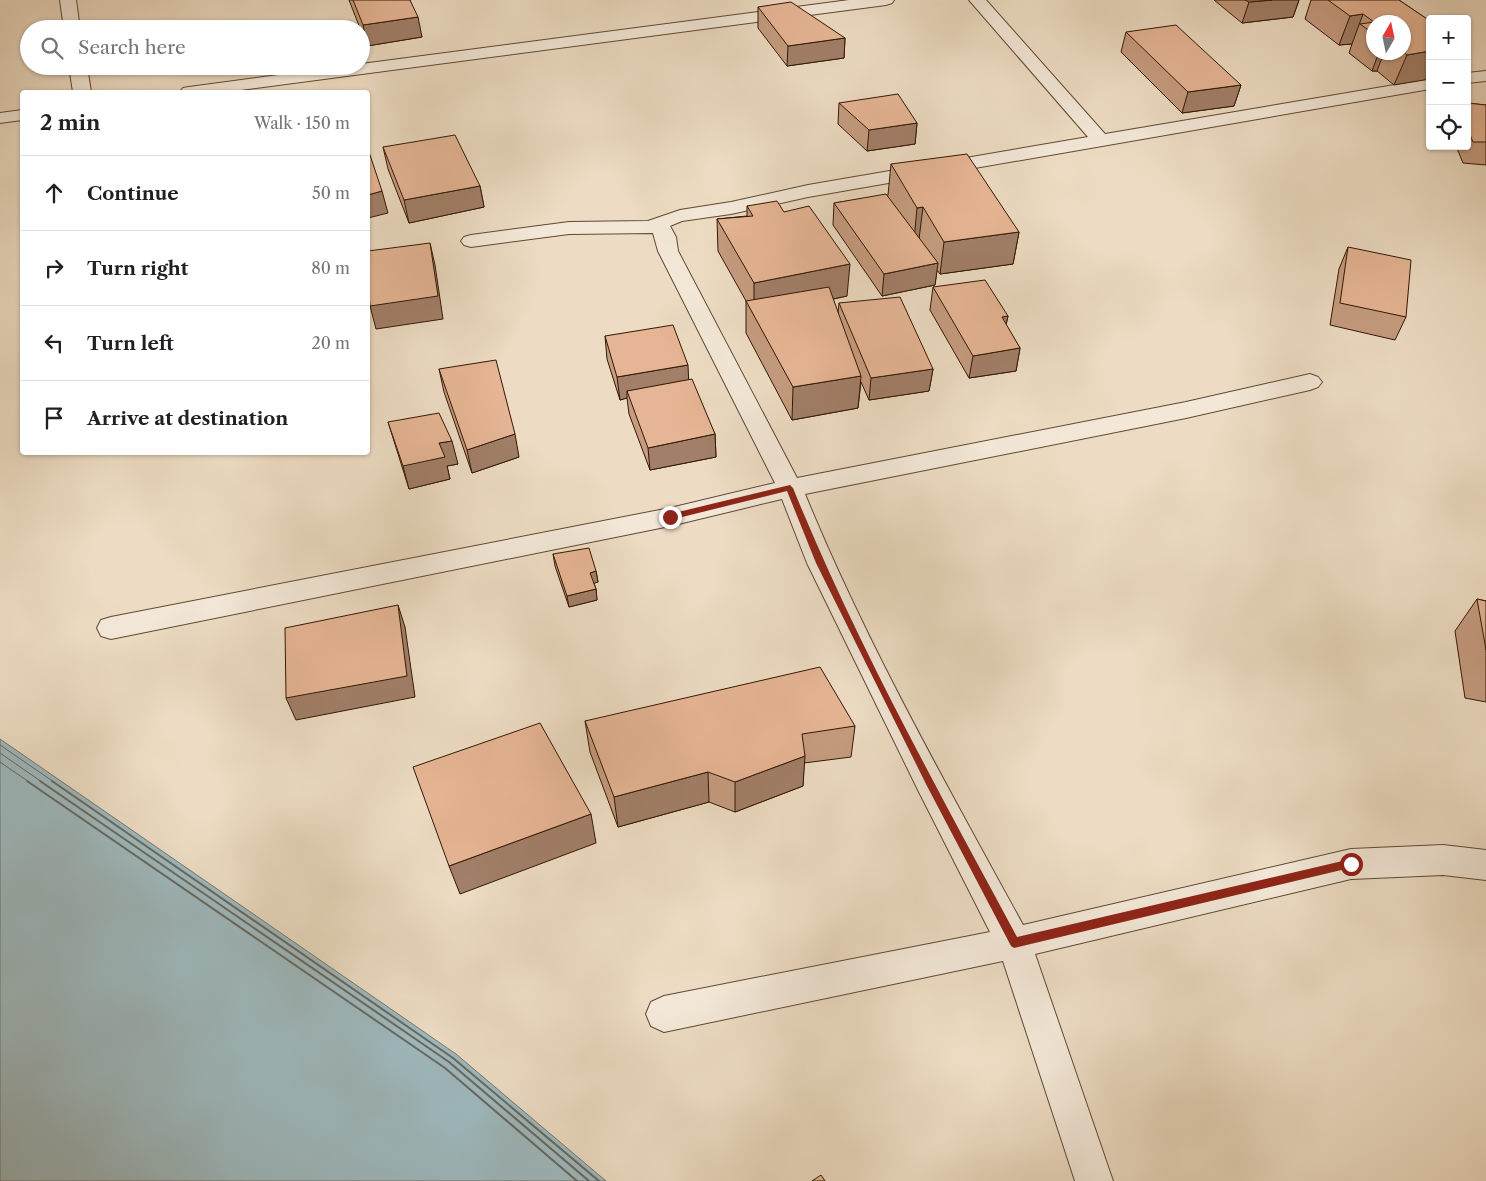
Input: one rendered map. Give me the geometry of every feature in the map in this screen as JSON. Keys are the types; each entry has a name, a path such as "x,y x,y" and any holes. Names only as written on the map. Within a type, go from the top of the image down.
{"street":[{"path":"68,0 71,20"},
{"path":"370,68 886,0"},
{"path":"977,0 1101,141"},
{"path":"79,75 82,90"},
{"path":"204,90 318,75"},
{"path":"1471,78 1486,76"},
{"path":"471,241 569,228 652,227 658,223 808,191 1426,85"},
{"path":"0,118 20,115"},
{"path":"658,223 666,237 668,251 790,488 824,571 930,783 1014,943 1094,1181"},
{"path":"111,628 670,517 790,488 1186,410 1310,382"},
{"path":"664,1014 1014,943 1351,864 1444,860 1486,865"}],"water":[{"path":"0,739 456,1054 606,1181 0,1181"}],"building":[{"path":"353,0 410,0 418,17 370,24 370,20 361,20"},
{"path":"1245,0 1272,0 1249,2"},
{"path":"1328,0 1399,0 1426,18 1426,52 1411,54 1411,15 1366,16 1363,14 1350,16"},
{"path":"791,2 845,38 788,46 758,7"},
{"path":"1176,25 1241,85 1188,92 1126,32"},
{"path":"898,94 917,123 869,130 839,103"},
{"path":"1471,103 1486,105 1486,142 1473,142 1471,137"},
{"path":"455,135 480,186 404,200 383,147"},
{"path":"967,154 1019,232 944,242 923,207 917,208 891,164"},
{"path":"370,155 382,191 370,194"},
{"path":"886,194 938,263 884,274 834,203"},
{"path":"777,201 784,212 809,206 850,264 754,283 717,219 753,216 747,206"},
{"path":"430,243 438,296 370,306 370,251"},
{"path":"1348,247 1411,260 1406,317 1340,303"},
{"path":"985,280 1008,316 1002,317 1020,348 973,356 933,287"},
{"path":"829,287 861,376 793,387 746,301"},
{"path":"900,297 933,369 871,378 839,303"},
{"path":"673,325 688,365 617,377 605,336"},
{"path":"496,360 515,434 467,450 439,369"},
{"path":"692,379 715,434 648,448 627,391"},
{"path":"439,413 452,441 439,443 445,457 403,466 388,422"},
{"path":"589,548 596,571 590,573 596,589 567,596 553,554"},
{"path":"1477,599 1486,601 1486,650"},
{"path":"398,605 407,676 286,698 285,628"},
{"path":"820,667 855,726 802,734 805,756 735,782 708,772 614,797 585,721"},
{"path":"540,723 591,814 449,866 413,767"},
{"path":"821,1175 825,1181 812,1181"}],"route":[{"path":"670,517 790,488 820,563 930,783 1014,943 1351,864"}]}
